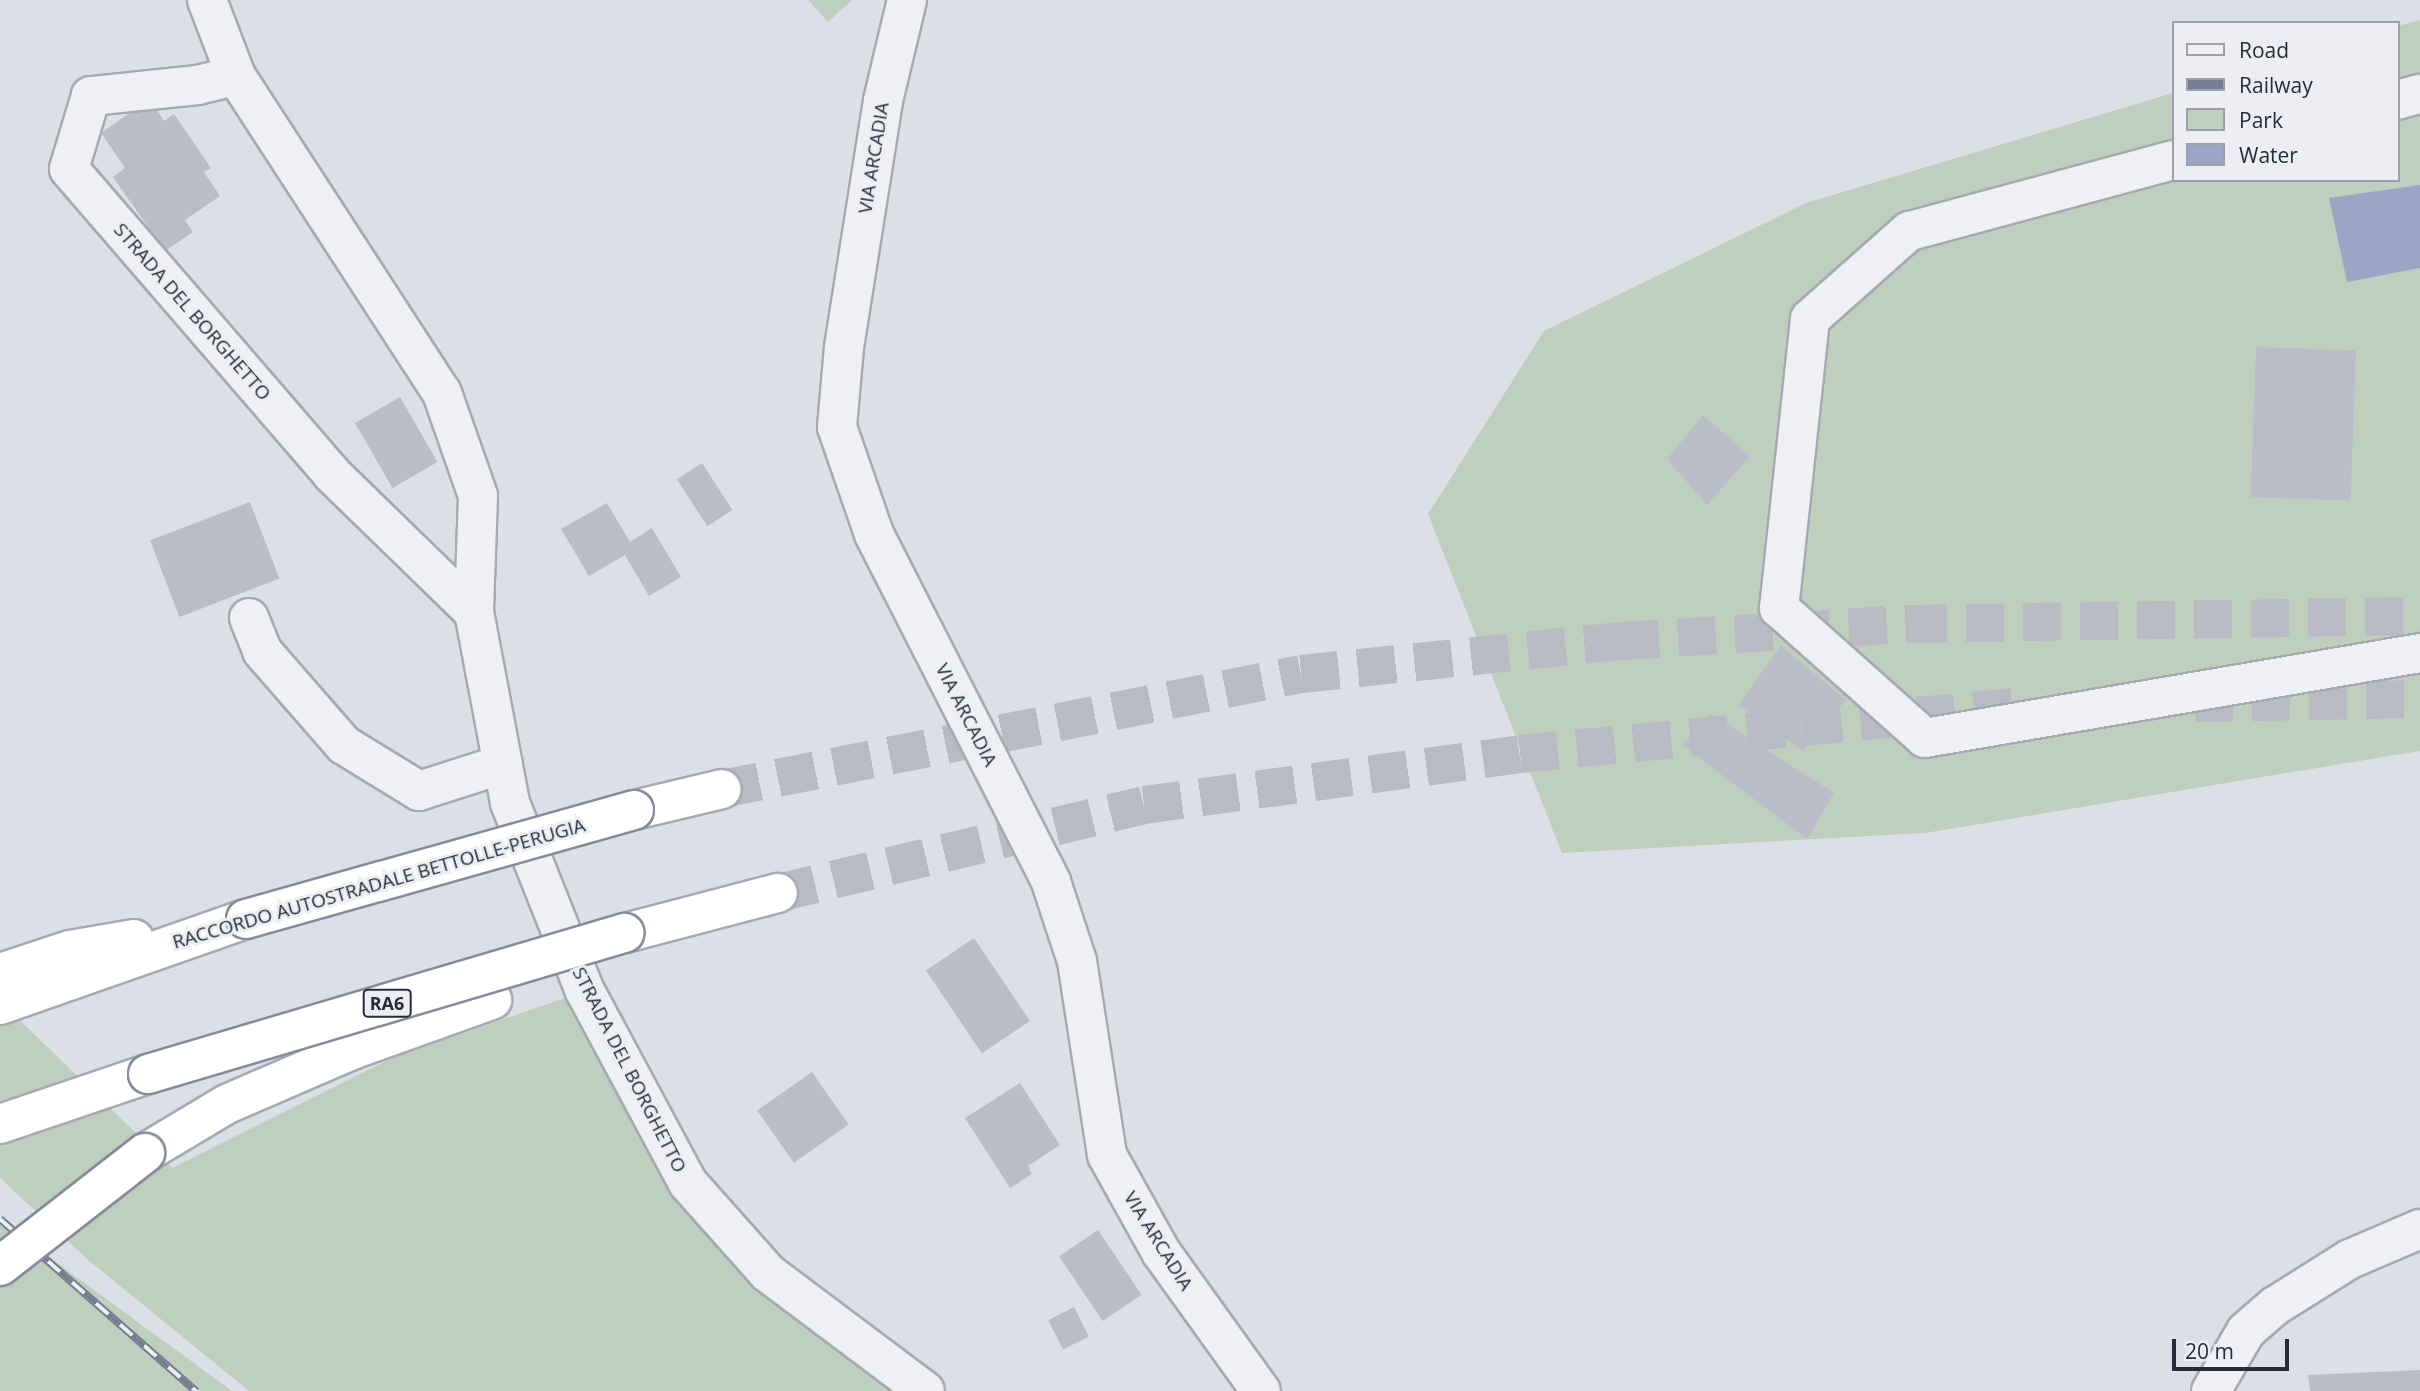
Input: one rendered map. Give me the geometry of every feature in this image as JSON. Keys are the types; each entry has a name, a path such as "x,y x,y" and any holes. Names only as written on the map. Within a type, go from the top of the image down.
{"highway":[{"name":"RACCORDO AUTOSTRADALE BETTOLLE-PERUGIA","path":"0,1005 246,919 634,810 722,789"},
{"name":"RA6","path":"0,1124 148,1074 625,933 778,894"},
{"path":"0,973 70,950 246,919"},
{"path":"0,1266 145,1153 227,1104 352,1050 492,1000 625,933"}],"street":[{"name":"STRADA DEL BORGHETTO","path":"206,0 236,76 442,393 478,496 474,612 510,803 585,991 688,1183 768,1273 925,1391"},
{"name":"VIA ARCADIA","path":"907,0 880,115 844,346 837,427 874,534 1051,882 1077,961 1107,1155 1161,1252 1261,1391"},
{"name":"STRADA DEL BORGHETTO","path":"236,76 198,85 91,96 69,169 332,474 474,612"},
{"path":"2399,99 2420,94"},
{"path":"2172,160 1909,231 1810,318 1779,608 1925,738 2420,653"},
{"path":"249,618 262,651 344,745 419,791 503,764"},
{"path":"2211,1391 2246,1331 2275,1306 2350,1259 2420,1229"}],"green space":[{"path":"808,0 852,0 828,22"},
{"path":"2420,20 2420,751 1925,833 1562,853 1428,514 1544,331 1806,203 2172,93 2172,182 2399,182 2399,25"},
{"path":"585,991 688,1183 925,1391 249,1391 87,1259 0,1178 0,1001 172,1168 392,1058"},
{"path":"0,1221 232,1391 0,1391"}],"water":[{"path":"2420,185 2420,268 2347,282 2329,198"}],"building":[{"path":"150,99 164,121 174,114 211,168 204,172 220,196 185,220 193,232 165,251 113,177 125,168 101,133"},
{"path":"2256,347 2356,350 2351,500 2251,497"},
{"path":"400,397 437,462 392,488 355,423"},
{"path":"1703,415 1750,456 1707,505 1667,459"},
{"path":"702,463 732,510 707,526 677,479"},
{"path":"250,502 279,579 179,617 150,540"},
{"path":"607,503 630,542 652,528 681,577 649,596 625,555 589,576 561,529"},
{"path":"1781,646 1846,700 1803,751 1738,705"},
{"path":"1711,714 1834,793 1807,839 1682,745"},
{"path":"974,938 1030,1021 982,1053 926,970"},
{"path":"812,1072 849,1124 794,1163 757,1110"},
{"path":"1020,1083 1060,1145 1028,1166 1032,1174 1010,1188 965,1118"},
{"path":"1098,1230 1142,1295 1103,1321 1059,1256"},
{"path":"1074,1307 1089,1336 1063,1350 1048,1320"},
{"path":"2420,1370 2420,1391 2310,1391 2308,1375"}],"tunnel":[{"path":"722,789 1301,674 1621,641 1909,624 2420,616"},
{"path":"2195,703 2420,699"},
{"path":"778,893 1144,805 1520,754 2023,706"}],"railway":[{"path":"0,1219 196,1391"}]}
